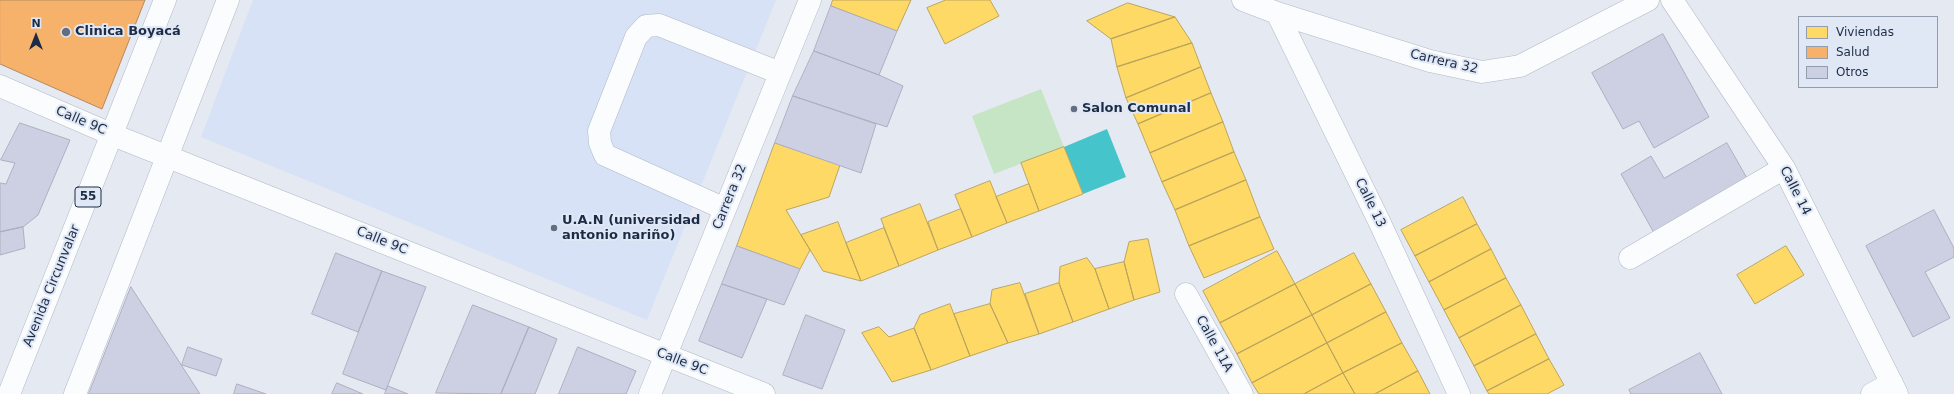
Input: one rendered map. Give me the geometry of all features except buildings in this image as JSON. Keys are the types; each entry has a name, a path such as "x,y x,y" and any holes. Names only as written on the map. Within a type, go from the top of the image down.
{"main road":[{"name":"Avenida Circunvalar","path":"9,394 113,135 165,0"},
{"path":"75,394 228,0"},
{"name":"Carrera 32","path":"650,394 810,0"},
{"name":"Carrera 32","path":"1242,0 1277,13 1430,61 1482,72 1520,66 1648,0"},
{"name":"Calle 14","path":"1672,0 1784,168 1895,389"},
{"name":"Calle 13","path":"1277,13 1379,221 1459,394"},
{"path":"725,209 605,155 600,143 599,131 636,37 646,26 659,25 780,73"},
{"name":"Calle 9C","path":"0,86 113,135 764,394"},
{"path":"1630,258 1784,168"},
{"name":"Calle 11A","path":"1186,294 1242,394"},
{"path":"1872,394 1895,389"}],"shaded area":[{"name":"U.A.N (universidad antonio nariño)","path":"253,0 776,0 647,320 201,137"}],"green space":[{"path":"1041,89 1064,147 994,174 972,116"}],"water":[{"path":"1107,129 1126,177 1083,194 1064,147"}],"place":[{"name":"Clinica Boyacá","path":"66,32"},
{"name":"Salon Comunal","path":"1074,109"},
{"name":"U.A.N (universidad antonio nariño)","path":"554,228"}]}
